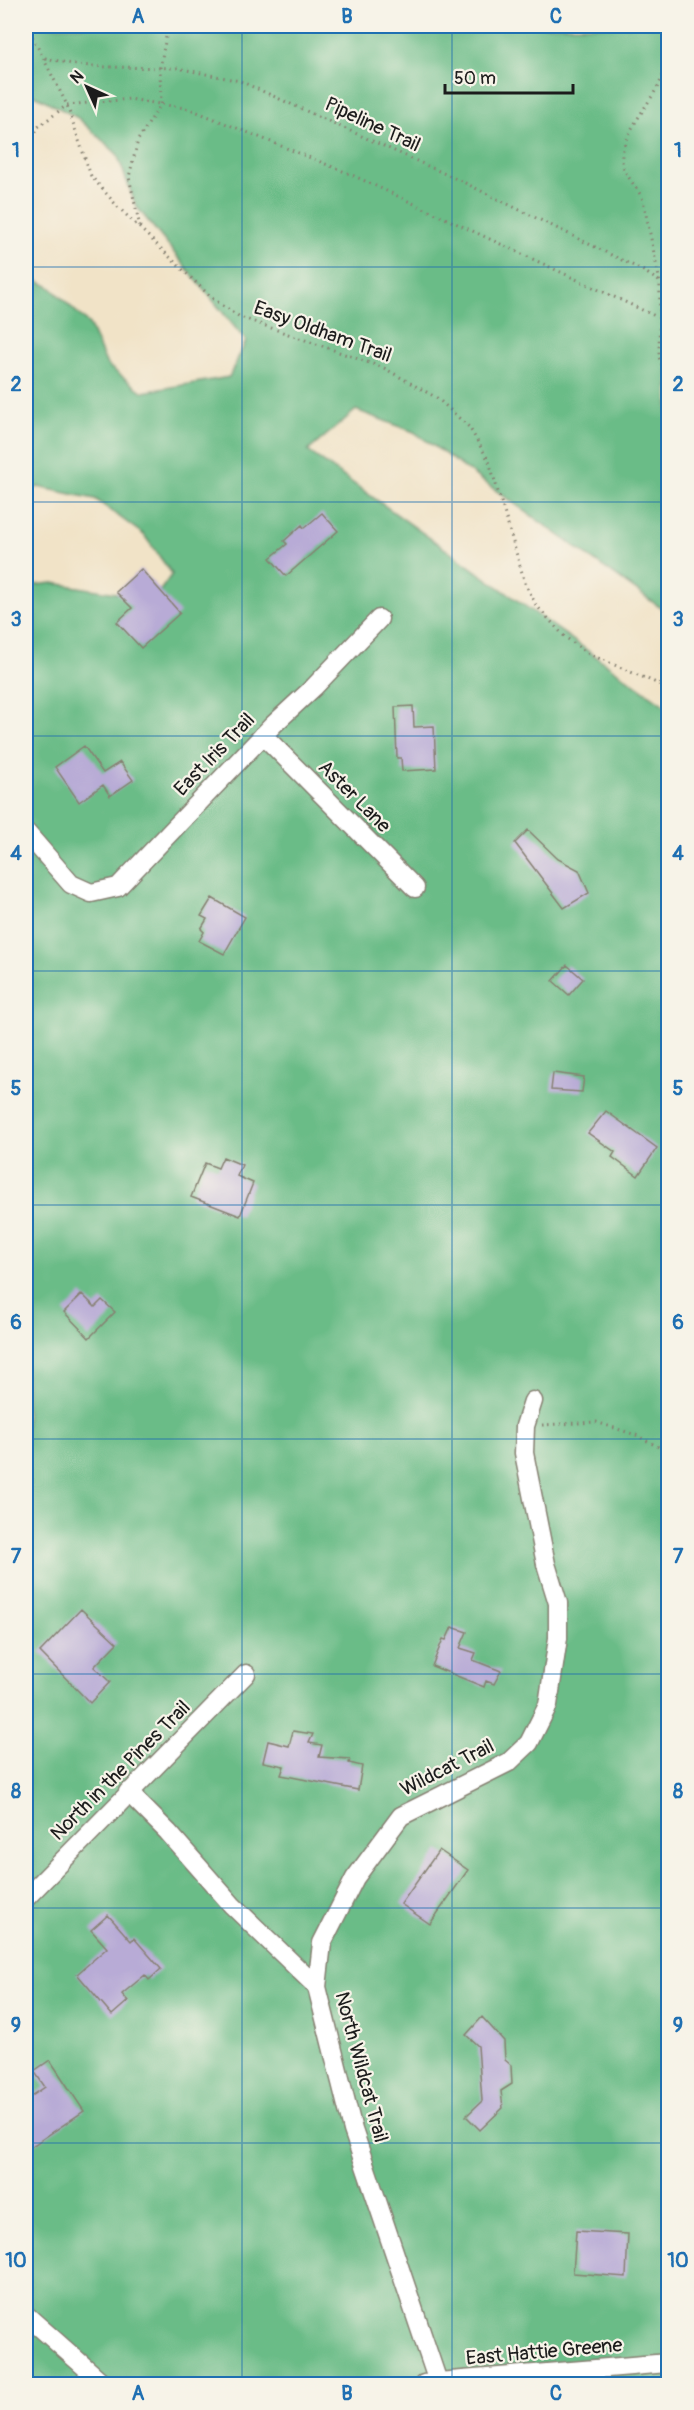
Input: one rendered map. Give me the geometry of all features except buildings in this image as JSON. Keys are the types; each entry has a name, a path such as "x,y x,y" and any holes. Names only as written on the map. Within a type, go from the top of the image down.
{"street":[{"name":"East Iris Trail","path":"26,832 71,884 91,892 118,887 263,735 314,687 379,619"},
{"name":"Aster Lane","path":"263,735 415,888"},
{"name":"Wildcat Trail","path":"317,1987 322,1943 355,1878 400,1816 509,1762 529,1743 548,1705 558,1638 558,1603 546,1564 524,1454 525,1426 533,1401"},
{"name":"North in the Pines Trail","path":"26,1898 246,1674"},
{"name":"North Wildcat Trail","path":"128,1792 168,1832 232,1905 317,1987 353,2130 431,2383"},
{"path":"26,2315 104,2385"},
{"name":"East Hattie Greene","path":"431,2383 669,2363"}],"path":[{"name":"Easy Oldham Trail","path":"27,26 67,105 91,176 141,229 212,298 240,317 384,368 437,398 469,427 489,461 525,583 536,605 565,637 589,654 669,688"},
{"path":"141,229 129,177 138,140 161,104 160,68 168,26"},
{"path":"669,46 660,84 624,145 622,159 624,170 639,189 644,200 660,282 658,357 669,381"},
{"name":"Pipeline Trail","path":"45,58 107,67 177,68 240,81 480,190 642,270 669,287"},
{"path":"26,154 38,127 67,105 130,99 190,109 350,174 669,322"},
{"path":"525,1426 596,1422 636,1435 669,1452"}],"green space":[{"path":"26,26 668,26 668,613 414,432 356,410 308,451 668,708 668,2384 26,2384 26,586 53,583 154,599 172,574 144,535 95,499 38,487 26,492 26,275 50,287 89,324 107,365 143,392 229,377 246,341 136,206 117,154 78,118 31,93 26,93"}]}
